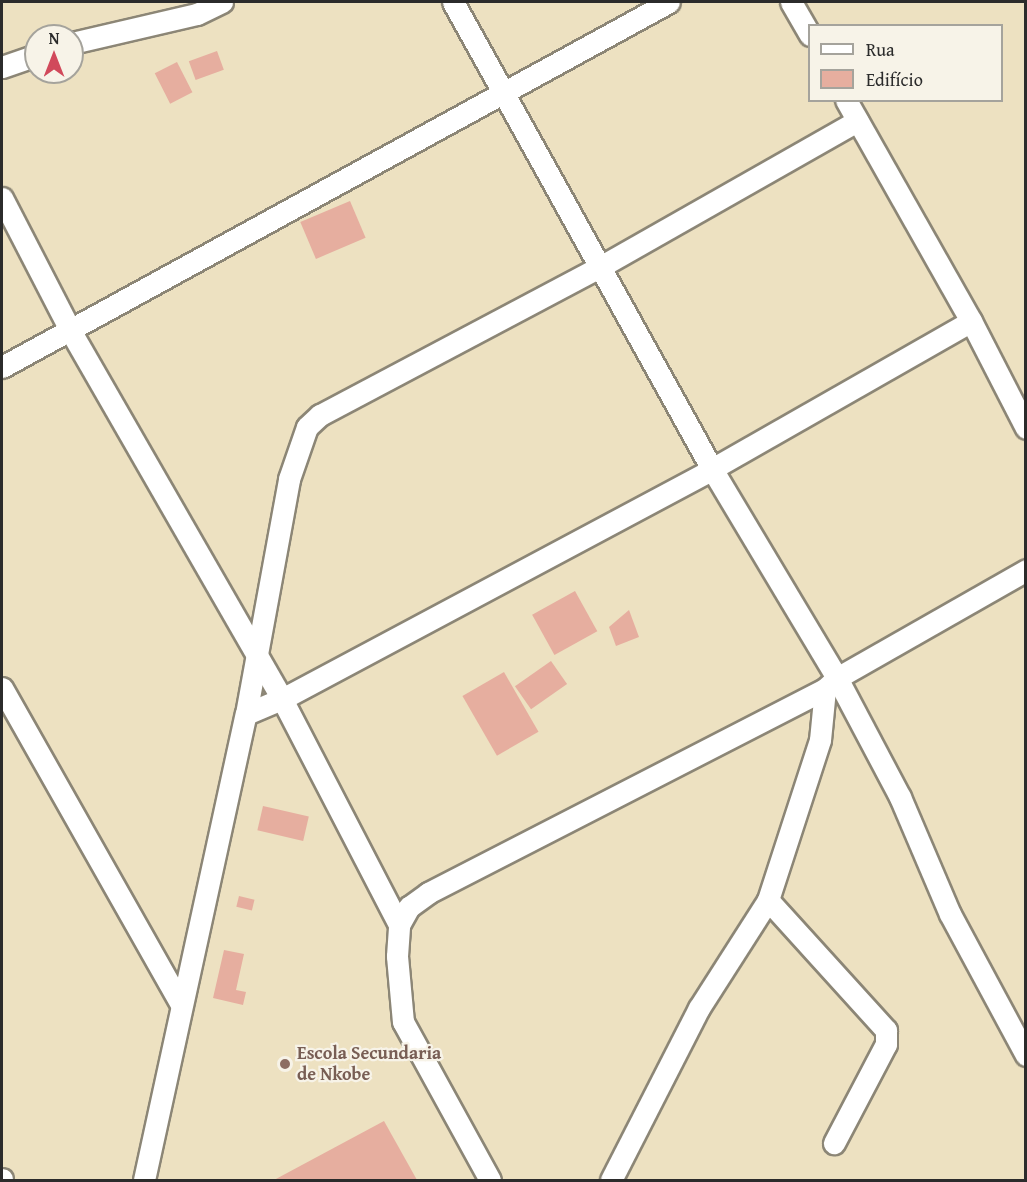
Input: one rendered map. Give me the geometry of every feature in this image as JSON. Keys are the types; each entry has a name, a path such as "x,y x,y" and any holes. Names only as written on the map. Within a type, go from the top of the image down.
{"street":[{"path":"84,40 197,14 222,2"},
{"path":"453,2 831,683 900,797 950,914 1026,1055"},
{"path":"2,367 669,2"},
{"path":"791,2 808,32"},
{"path":"2,67 24,59"},
{"path":"847,102 971,321 1026,428"},
{"path":"144,1180 246,714 255,652 289,479 307,427 320,415 600,267 857,121"},
{"path":"2,198 70,330 282,699 399,925"},
{"path":"246,714 282,699 712,468 971,321"},
{"path":"490,1180 403,1022 397,983 399,925 409,907 428,893 831,683 1026,570"},
{"path":"611,1180 699,1008 768,900 820,741 831,683"},
{"path":"2,688 181,1005"},
{"path":"768,900 886,1030 886,1044 834,1143"}],"building":[{"path":"217,51 224,70 196,80 189,61"},
{"path":"177,62 192,92 170,104 155,73"},
{"path":"350,201 366,238 316,259 300,222"},
{"path":"575,591 597,631 554,655 532,615"},
{"path":"629,610 639,637 616,646 609,627"},
{"path":"551,661 567,684 531,709 515,686"},
{"path":"504,672 538,732 497,756 462,696"},
{"path":"263,806 309,817 303,841 257,830"},
{"path":"239,896 255,900 252,911 236,907"},
{"path":"224,950 244,954 236,990 246,992 243,1005 213,998"},
{"path":"384,1121 417,1180 274,1180"}],"place":[{"name":"Escola Secundaria de Nkobe","path":"285,1064"}]}
